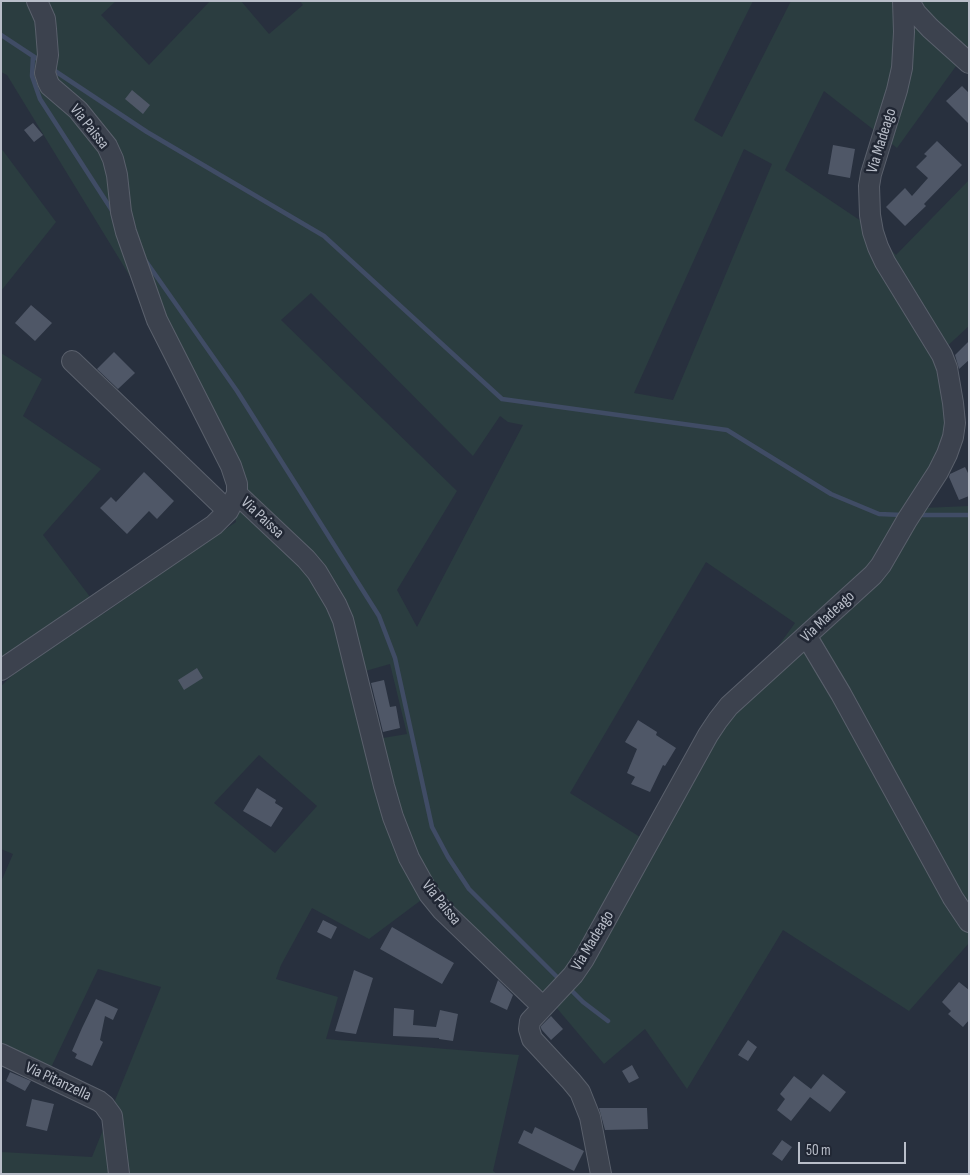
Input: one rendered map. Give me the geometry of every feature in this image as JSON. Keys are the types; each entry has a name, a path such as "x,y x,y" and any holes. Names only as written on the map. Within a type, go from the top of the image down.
{"street":[{"name":"Via Paissa","path":"37,1 45,19 48,82 50,86 78,110 107,146 113,159 126,232 157,320 231,466 237,484 232,503 306,559 317,572 343,620 377,760 393,816 409,858 429,894 442,910 543,1006"},
{"name":"Via Madeago","path":"601,1174 590,1117 580,1092 530,1035 530,1021 584,959 718,720 729,706 807,637 881,566 917,503 938,472 962,421 942,356 885,262 873,232 870,215 869,186 871,174 899,85 902,68 903,1"},
{"path":"909,1 930,28 969,63"},
{"path":"1,670 214,525 232,503 72,362"},
{"path":"807,637 846,703 953,898 969,922"},
{"name":"Via Pitanzella","path":"1,1054 104,1105 112,1116 119,1174"}],"shaded area":[{"path":"1,1 116,1 101,15 149,65 210,1 241,1 269,34 303,5 300,1 753,1 694,120 722,137 791,1 969,1 969,48 897,148 824,91 785,170 864,223 896,255 969,180 969,326 943,350 957,435 923,508 969,506 969,943 909,1011 783,930 687,1089 645,1029 604,1064 550,1000 432,892 369,939 312,908 281,965 276,979 338,997 326,1039 519,1055 493,1171 497,1174 1,1174 1,1152 92,1157 161,987 98,969 45,1080 1,1060 1,882 13,854 1,849 1,686 15,673 1,660 1,353 42,379 23,416 101,469 43,535 103,614 236,522 229,474 131,278 7,75 1,72","holes":["744,149 772,164 673,400 634,393","311,293 473,456 500,416 508,422 523,425 417,627 397,590 457,491 281,320","706,562 795,623 640,837 570,793","390,664 407,734 377,739 362,672","259,755 317,806 275,853 214,803"]},
{"path":"1,148 56,222 1,291"}],"building":[{"path":"962,86 969,93 969,124 946,101"},
{"path":"132,90 150,105 143,114 125,99"},
{"path":"33,123 43,135 34,142 24,130"},
{"path":"937,141 962,165 924,204 926,206 905,226 886,207 905,188 912,196 928,178 916,167 927,156 924,154"},
{"path":"833,145 855,149 850,178 828,174"},
{"path":"31,305 52,323 35,341 15,323"},
{"path":"969,341 969,360 959,369 955,355"},
{"path":"114,352 135,373 118,389 97,369"},
{"path":"965,467 969,475 969,496 959,500 949,477 950,474"},
{"path":"144,472 174,501 157,519 149,511 127,534 100,508 111,497 116,502"},
{"path":"197,668 203,678 184,690 178,680"},
{"path":"384,680 390,707 396,706 400,728 383,732 371,683"},
{"path":"638,720 657,732 656,735 676,748 665,766 663,765 650,792 631,784 635,777 627,773 637,749 625,742"},
{"path":"257,788 276,800 275,803 283,808 271,827 243,811"},
{"path":"323,920 337,927 331,939 317,932"},
{"path":"392,927 454,963 442,984 380,949"},
{"path":"354,970 373,978 356,1034 335,1031"},
{"path":"498,980 513,995 507,1010 490,1002"},
{"path":"959,982 969,990 969,1020 963,1027 948,1014 951,1011 942,1002"},
{"path":"96,999 118,1009 113,1020 105,1016 100,1040 103,1042 92,1066 75,1058 77,1054 72,1051"},
{"path":"394,1008 414,1010 413,1025 436,1027 440,1010 458,1014 453,1041 439,1038 393,1036"},
{"path":"551,1016 563,1029 551,1040 542,1030 541,1026"},
{"path":"748,1040 757,1047 748,1061 738,1055"},
{"path":"632,1065 639,1078 629,1083 622,1071"},
{"path":"10,1072 31,1081 25,1091 6,1081"},
{"path":"823,1074 846,1092 830,1112 810,1097 791,1121 777,1110 785,1099 780,1094 794,1076 811,1089"},
{"path":"32,1099 54,1104 47,1131 26,1126"},
{"path":"599,1108 647,1108 648,1129 605,1130"},
{"path":"535,1127 584,1151 574,1171 518,1143 524,1130 532,1134"},
{"path":"782,1140 792,1147 782,1161 772,1154"}],"waterway":[{"path":"1,35 42,62"},
{"path":"33,56 32,76 40,99 113,212"},
{"path":"52,69 147,132 324,236 502,399 727,430 831,494 879,514 902,515"},
{"path":"145,260 237,391 379,616 395,658 432,827 448,857 469,889 561,981"},
{"path":"918,515 969,515"},
{"path":"569,988 583,1002 608,1021"}]}
